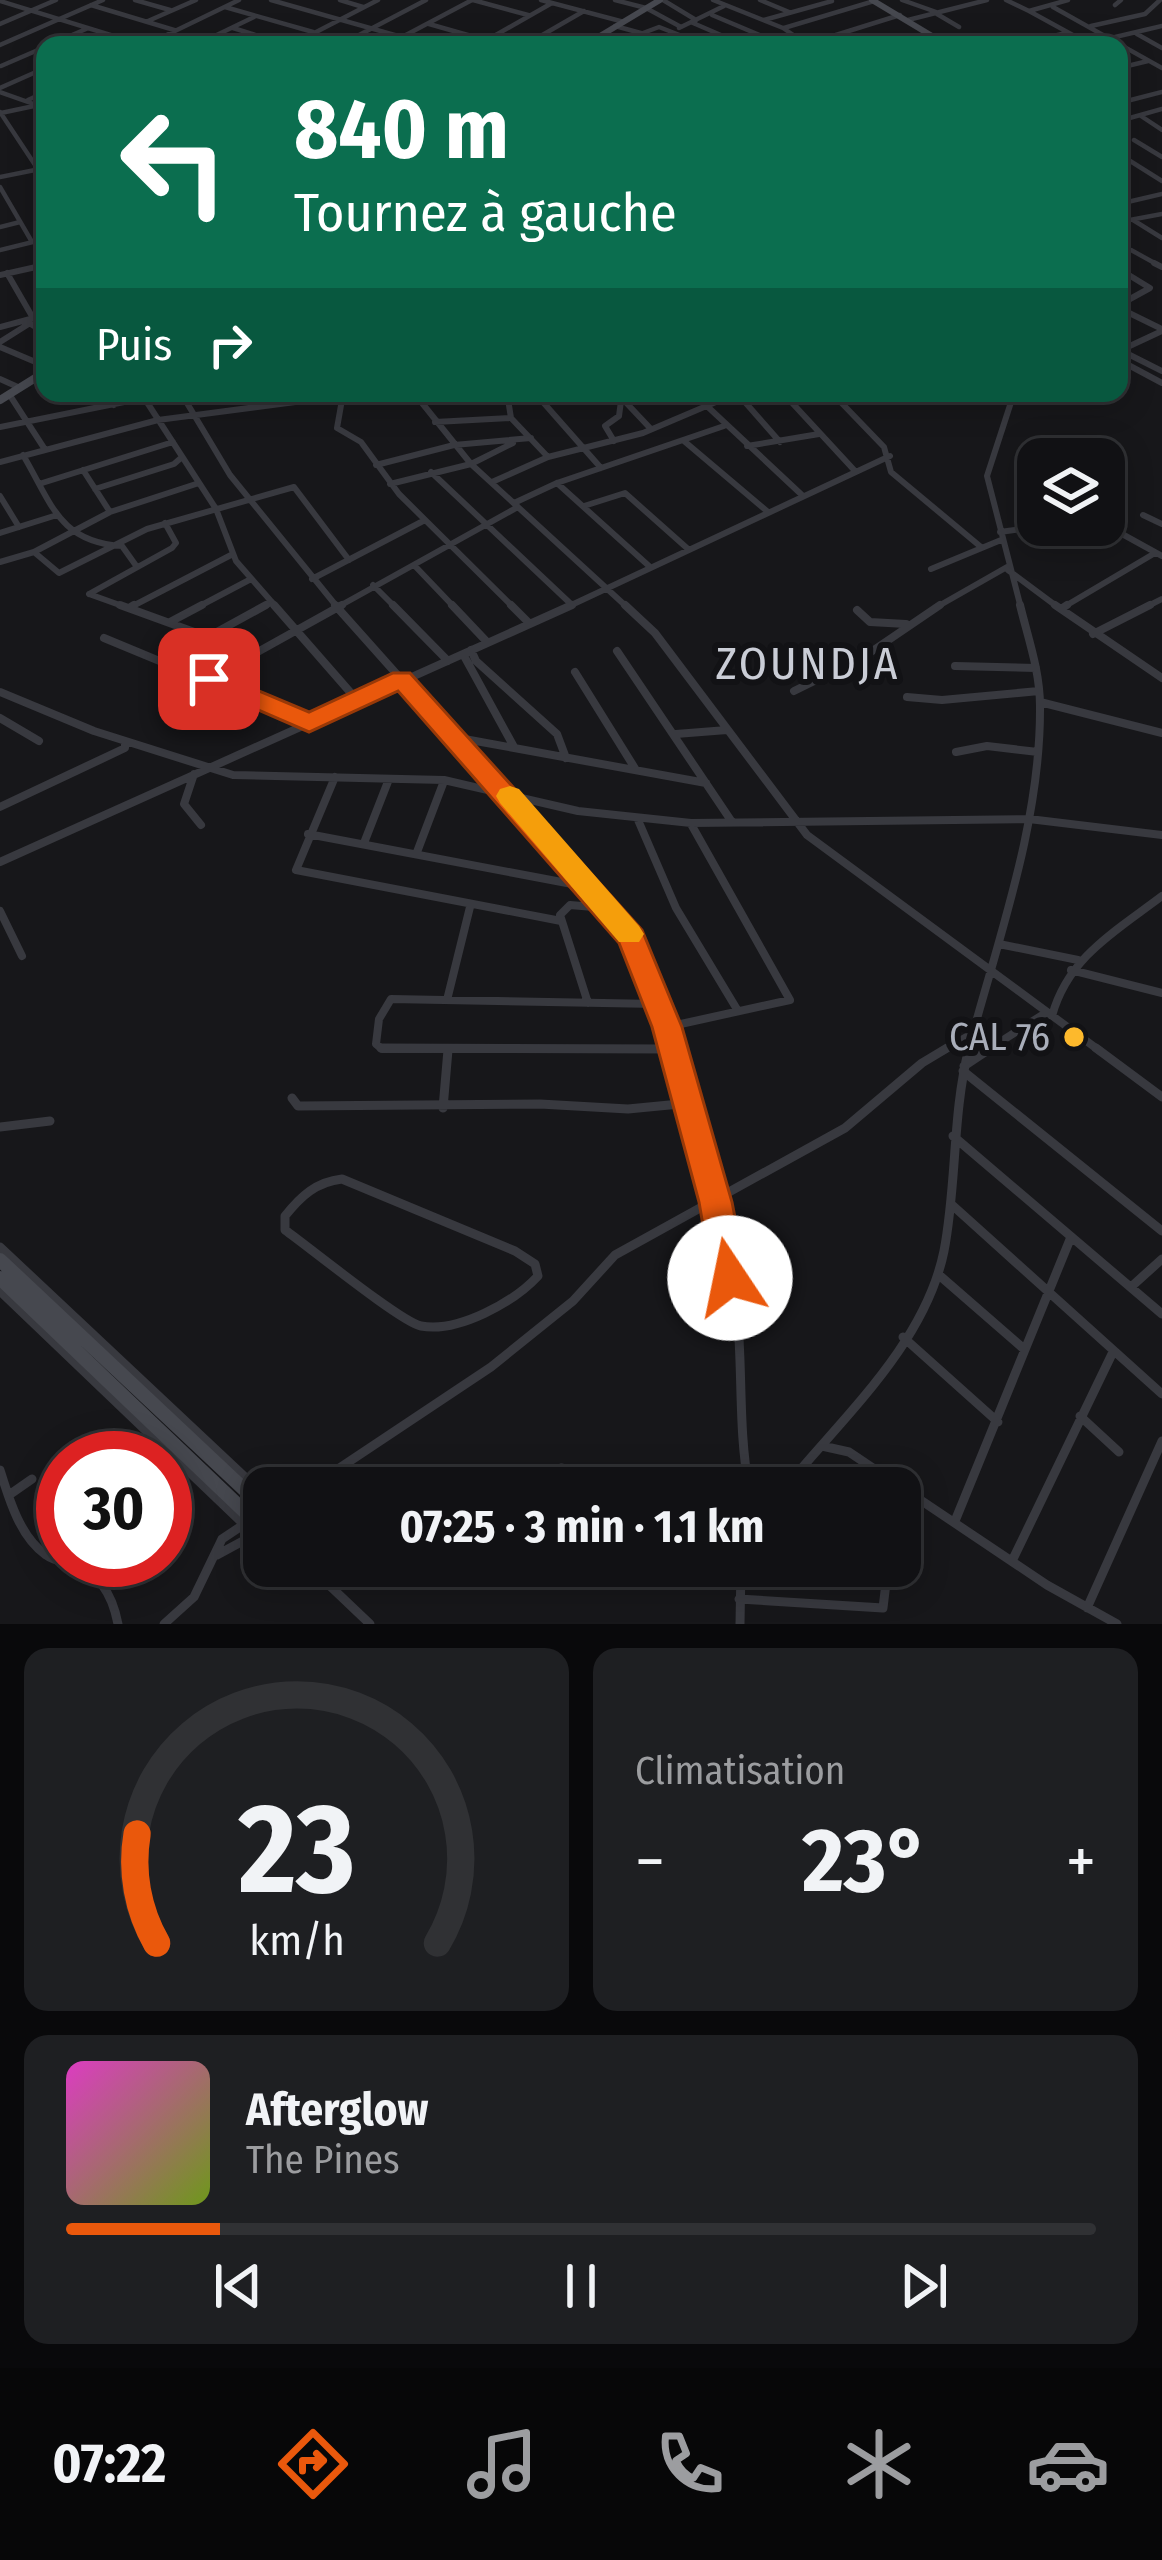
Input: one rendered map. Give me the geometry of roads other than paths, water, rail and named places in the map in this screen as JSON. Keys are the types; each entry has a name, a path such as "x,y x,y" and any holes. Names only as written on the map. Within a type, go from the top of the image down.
{"main road":[{"path":"600,36 661,0"},
{"path":"876,2 933,36"},
{"path":"5,397 36,376"},
{"path":"0,1260 243,1507"},
{"path":"0,1278 243,1508"}],"street":[{"path":"0,24 56,0"},
{"path":"0,45 104,0"},
{"path":"135,0 171,11"},
{"path":"147,22 196,0"},
{"path":"165,36 239,0"},
{"path":"271,0 399,36"},
{"path":"340,0 365,7"},
{"path":"308,36 378,0"},
{"path":"357,36 426,0"},
{"path":"404,36 472,0 529,16"},
{"path":"541,0 624,22"},
{"path":"615,0 646,8 681,27"},
{"path":"661,0 725,36"},
{"path":"713,0 796,36"},
{"path":"760,0 790,13"},
{"path":"795,0 809,8"},
{"path":"783,28 876,2 903,0 959,27"},
{"path":"954,0 970,6"},
{"path":"838,36 987,0"},
{"path":"1006,0 1074,36"},
{"path":"1018,6 1030,0"},
{"path":"1029,11 1068,0"},
{"path":"1089,27 1145,14 1160,0"},
{"path":"763,20 831,1 847,11"},
{"path":"2,3 116,36"},
{"path":"492,36 552,3"},
{"path":"674,31 726,3"},
{"path":"91,5 176,31"},
{"path":"225,7 314,33"},
{"path":"1053,7 1106,36"},
{"path":"541,36 584,11"},
{"path":"710,14 762,36"},
{"path":"214,36 256,16"},
{"path":"427,23 471,36"},
{"path":"615,26 650,36"},
{"path":"642,34 655,27 685,36"},
{"path":"70,36 88,28"},
{"path":"231,28 259,36"},
{"path":"1120,36 1160,29"},
{"path":"1051,36 1067,32"},
{"path":"1134,33 1162,48"},
{"path":"603,34 608,36"},
{"path":"1128,49 1162,68"},
{"path":"0,66 36,51"},
{"path":"1128,66 1149,61"},
{"path":"0,66 29,75"},
{"path":"0,90 36,72"},
{"path":"0,90 36,104"},
{"path":"1128,101 1162,92"},
{"path":"26,101 36,96"},
{"path":"36,107 0,113 36,162"},
{"path":"1128,119 1162,109"},
{"path":"1140,116 1162,130"},
{"path":"1133,140 1159,156"},
{"path":"1129,160 1159,156"},
{"path":"1129,160 1162,181"},
{"path":"0,177 36,170"},
{"path":"0,188 3,202 32,242"},
{"path":"1128,202 1162,194"},
{"path":"1128,220 1161,214"},
{"path":"1132,219 1162,238"},
{"path":"0,227 20,222"},
{"path":"0,250 36,241"},
{"path":"1131,250 1162,267"},
{"path":"36,267 3,274 36,326"},
{"path":"1128,275 1150,288 1128,301"},
{"path":"1128,296 1132,298"},
{"path":"1128,312 1162,330"},
{"path":"1128,318 1133,315"},
{"path":"0,327 36,318"},
{"path":"29,321 0,345 36,364"},
{"path":"1128,349 1162,330"},
{"path":"1128,357 1162,371"},
{"path":"1128,360 1162,383"},
{"path":"0,379 20,388"},
{"path":"5,397 45,449"},
{"path":"0,427 123,402"},
{"path":"146,402 216,509 232,555 357,700"},
{"path":"187,402 249,500 312,579 632,938 667,1027 716,1202 737,1310 739,1428 746,1467"},
{"path":"0,462 190,411 276,402"},
{"path":"341,402 334,425 361,442 390,484 527,622"},
{"path":"420,402 471,464 655,633 794,822 822,848 1162,1096"},
{"path":"508,402 511,418 548,457"},
{"path":"546,402 601,468"},
{"path":"614,441 605,426 619,416 619,402"},
{"path":"624,402 650,428"},
{"path":"701,402 803,496"},
{"path":"492,482 548,457 614,441 712,402"},
{"path":"744,402 780,442"},
{"path":"791,402 855,471"},
{"path":"843,402 890,456 891,472 981,547"},
{"path":"802,1467 903,1337 939,1275 950,1203 952,1135 964,1069 1030,819 1040,697 986,471 1011,402"},
{"path":"434,422 511,418"},
{"path":"209,679 557,483 724,426"},
{"path":"745,446 819,434"},
{"path":"376,465 454,445 531,438"},
{"path":"390,484 471,464 516,441"},
{"path":"684,441 768,512"},
{"path":"39,484 173,442"},
{"path":"23,455 70,533 91,544 125,548 137,567"},
{"path":"0,862 608,589 890,456"},
{"path":"95,489 174,464 182,457"},
{"path":"82,470 110,512"},
{"path":"431,472 572,605"},
{"path":"0,562 34,552 110,512 200,483"},
{"path":"557,483 650,566"},
{"path":"34,552 59,573 165,523 294,487 349,560"},
{"path":"584,506 625,493 688,548"},
{"path":"1,500 19,527"},
{"path":"1143,514 1162,524"},
{"path":"0,533 58,515"},
{"path":"312,579 424,520"},
{"path":"165,523 176,543 89,594 208,637"},
{"path":"931,569 1017,532"},
{"path":"1125,536 1159,555"},
{"path":"128,609 232,555"},
{"path":"1061,609 1159,555"},
{"path":"414,565 487,642"},
{"path":"1008,568 1093,634 1162,677"},
{"path":"794,691 865,656 907,625 1008,568"},
{"path":"169,623 251,579"},
{"path":"373,585 448,661"},
{"path":"163,662 272,602"},
{"path":"1093,634 1160,603"},
{"path":"857,610 870,622 907,625"},
{"path":"104,638 309,723"},
{"path":"616,651 733,824"},
{"path":"467,652 514,748"},
{"path":"467,652 559,736 566,758"},
{"path":"955,666 1036,668"},
{"path":"575,672 637,771"},
{"path":"0,692 125,741 241,776 444,780 638,820 691,824 1030,819 1162,835"},
{"path":"907,697 1040,697 1162,733"},
{"path":"0,718 39,741"},
{"path":"674,734 728,730"},
{"path":"458,738 706,783"},
{"path":"0,807 105,761 124,748 125,741"},
{"path":"464,785 477,776 484,743"},
{"path":"956,752 987,746 1038,752"},
{"path":"194,774 184,804 201,825"},
{"path":"334,777 294,866 300,872 561,921"},
{"path":"364,843 389,779"},
{"path":"418,853 444,780"},
{"path":"638,820 664,886 738,1011"},
{"path":"667,1027 790,1000 691,824"},
{"path":"308,833 590,888"},
{"path":"964,1069 1049,1014 1079,960 1100,939 1162,896"},
{"path":"588,1003 561,921 563,909 570,905 607,908"},
{"path":"448,1000 470,907"},
{"path":"0,911 22,956"},
{"path":"999,944 1079,960"},
{"path":"1072,970 1162,993"},
{"path":"657,1004 388,1001 376,1044 382,1049 674,1049"},
{"path":"974,1032 997,1047"},
{"path":"344,1467 491,1367 573,1301 615,1255 845,1128 922,1063 974,1032"},
{"path":"443,1108 448,1049"},
{"path":"964,1069 1162,1232"},
{"path":"292,1098 298,1106 443,1108 540,1104 628,1109 690,1103"},
{"path":"0,1127 50,1121"},
{"path":"952,1135 1162,1314"},
{"path":"342,1179 515,1251 536,1264 538,1276 517,1297 424,1329 304,1246 285,1230 285,1216 317,1184 342,1179"},
{"path":"711,1184 737,1189"},
{"path":"950,1203 1048,1297 1162,1394"},
{"path":"955,1521 1071,1237"},
{"path":"0,1247 243,1475"},
{"path":"1130,1287 1162,1259"},
{"path":"939,1275 1024,1349"},
{"path":"0,1291 243,1509"},
{"path":"903,1337 998,1422"},
{"path":"1012,1558 1112,1354"},
{"path":"1080,1416 1119,1452"},
{"path":"835,1430 849,1452"},
{"path":"1088,1608 1162,1441"},
{"path":"820,1446 849,1452 871,1467"},
{"path":"0,1470 4,1489 44,1553 60,1565 78,1566 105,1588 118,1624"},
{"path":"4,1489 32,1479"},
{"path":"921,1501 1117,1624"},
{"path":"164,1624 194,1597 216,1556 232,1551 243,1540"},
{"path":"332,1587 370,1624"},
{"path":"740,1587 740,1624"},
{"path":"739,1599 883,1608 886,1587"}],"place":[{"name":"CAL 76","path":"1074,1037"}],"district":[{"name":"ZOUNDJA","path":"808,664"}]}
